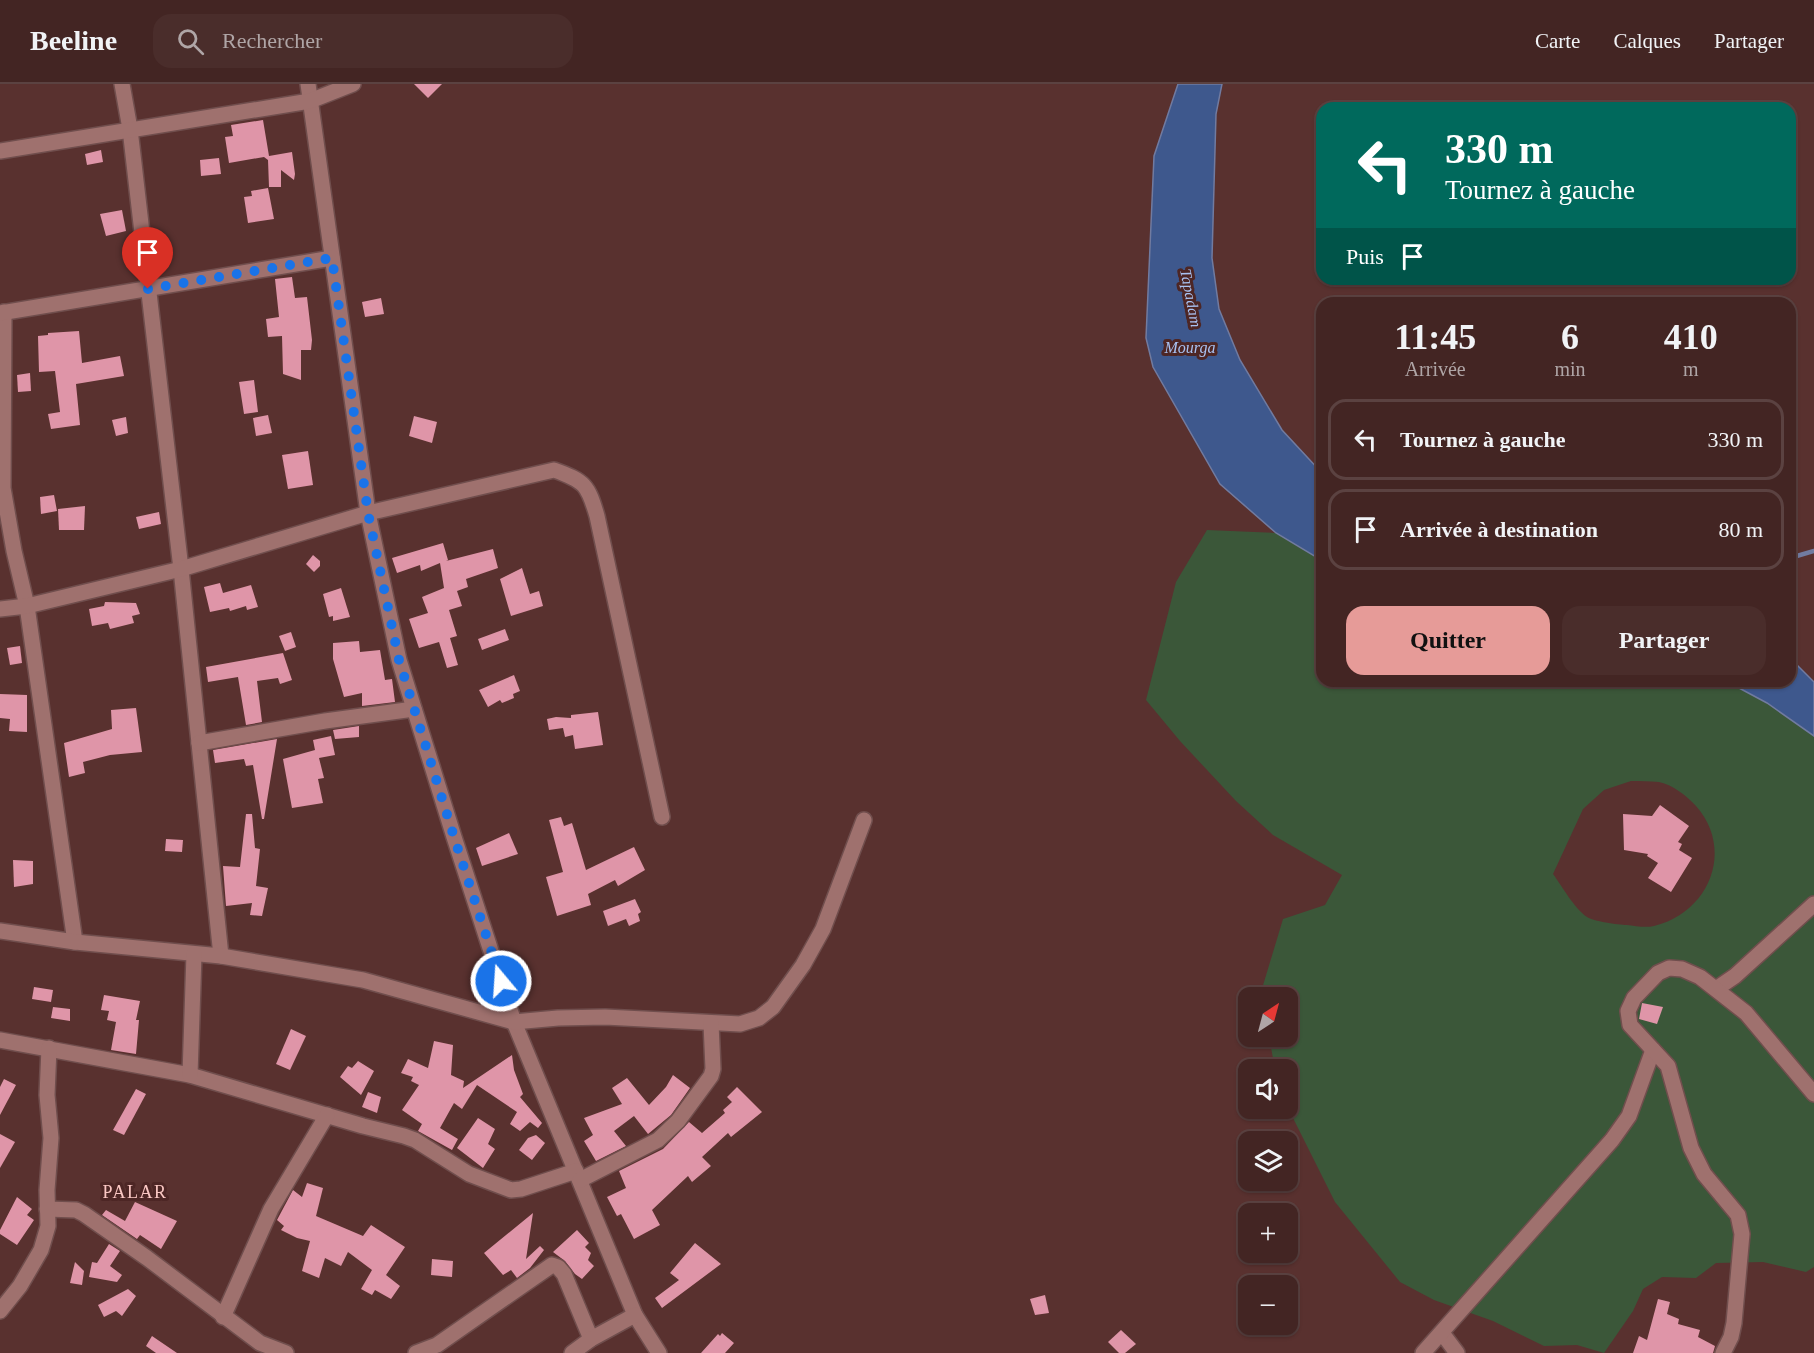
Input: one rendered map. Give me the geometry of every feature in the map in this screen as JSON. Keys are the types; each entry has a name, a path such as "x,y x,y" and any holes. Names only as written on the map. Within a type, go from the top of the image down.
{"street":[{"path":"122,84 130,129 181,569 221,956"},
{"path":"308,84 368,513 399,660 514,1022 635,1315 659,1353"},
{"path":"0,151 310,101 353,84"},
{"path":"75,942 27,606 3,488 2,312 332,258"},
{"path":"0,609 27,606 181,569 368,513 554,470 576,478 590,492 662,817"},
{"path":"199,742 414,709"},
{"path":"0,931 75,942 221,956 363,980 514,1022 558,1017 605,1017 740,1024 759,1018 773,1007 802,965 822,929 864,820"},
{"path":"1716,989 1735,976 1814,904"},
{"path":"190,1075 194,954"},
{"path":"1723,1353 1731,1337 1734,1323 1742,1234 1738,1215 1704,1174 1691,1148 1668,1066 1630,1025 1628,1011 1634,998 1658,973 1669,969 1682,969 1700,977 1746,1013 1814,1094"},
{"path":"0,1040 190,1075 404,1136 415,1140 469,1174 511,1190 578,1175 658,1140 678,1121 711,1076 713,1069 711,1023"},
{"path":"0,1311 20,1286 41,1250 48,1226 51,1138 47,1095 49,1048"},
{"path":"1423,1353 1612,1140 1629,1116 1653,1050"},
{"path":"224,1317 271,1209 327,1115"},
{"path":"47,1209 76,1210 84,1214 260,1343 272,1350 286,1353"},
{"path":"416,1353 437,1344 552,1265 558,1267 564,1274 591,1339"},
{"path":"572,1353 591,1339 635,1315"},
{"path":"1442,1333 1457,1353"}],"green space":[{"path":"1207,530 1276,533 1316,557 1316,687 1737,687 1767,703 1814,736 1814,1267 1806,1272 1763,1262 1716,1263 1696,1278 1662,1277 1643,1289 1633,1311 1604,1353 1577,1345 1544,1346 1493,1321 1434,1300 1400,1282 1335,1202 1294,1119 1298,1119 1298,1059 1273,1059 1271,1047 1298,1047 1298,987 1263,987 1283,919 1325,905 1342,875 1273,835 1236,801 1180,741 1146,700 1176,582","holes":["1631,781 1659,782 1669,786 1696,806 1708,823 1714,841 1714,860 1710,878 1702,894 1689,908 1673,919 1651,927 1612,924 1587,917 1573,903 1553,874 1583,809 1604,790"]}],"water":[{"name":"Mourga","path":"1178,84 1222,84 1216,114 1212,258 1219,309 1240,360 1282,430 1316,467 1316,557 1276,533 1220,484 1153,367 1146,338 1154,156"},
{"path":"1796,664 1814,682 1814,736 1767,703 1737,687 1796,687"}],"building":[{"path":"414,84 442,84 428,98"},
{"path":"263,120 269,156 292,152 294,180 281,170 281,187 269,187 268,160 264,157 229,163 225,137 233,136 231,125"},
{"path":"101,150 103,162 87,165 85,154"},
{"path":"219,158 221,174 201,176 200,160"},
{"path":"268,188 274,219 248,223 244,197 252,196 251,191"},
{"path":"122,210 126,231 106,236 100,214"},
{"path":"292,277 295,298 307,297 312,340 311,350 301,350 301,380 283,374 282,336 268,337 266,319 279,317 275,279"},
{"path":"381,298 384,314 365,317 362,302"},
{"path":"79,331 82,363 120,356 124,376 76,384 80,425 51,429 48,414 60,412 55,371 39,372 38,336"},
{"path":"30,373 31,391 18,392 17,375"},
{"path":"254,380 258,412 244,414 239,382"},
{"path":"268,415 272,433 256,436 253,418"},
{"path":"414,416 437,422 432,443 409,436"},
{"path":"126,417 128,433 116,436 112,420"},
{"path":"308,451 313,485 288,489 282,455"},
{"path":"54,495 57,511 41,514 40,497"},
{"path":"85,506 84,530 59,530 58,509"},
{"path":"159,512 161,524 139,529 136,517"},
{"path":"443,543 448,560 446,561 493,549 498,568 466,579 468,587 457,591 462,606 449,610 457,636 450,638 458,665 447,668 439,642 419,648 409,619 428,613 422,597 444,588 440,563 421,571 420,565 397,573 392,558"},
{"path":"313,555 320,561 320,566 314,572 306,564"},
{"path":"522,568 530,594 539,591 543,606 511,616 500,579"},
{"path":"220,583 223,593 251,585 258,607 247,610 246,606 230,611 229,608 210,612 204,587"},
{"path":"341,588 350,617 333,621 333,616 329,617 323,594"},
{"path":"105,602 136,603 140,614 132,616 134,623 110,629 108,623 92,626 89,609 104,606"},
{"path":"505,629 509,640 482,650 478,639"},
{"path":"291,632 296,647 285,651 279,636"},
{"path":"359,641 360,652 380,650 385,680 392,679 395,702 362,706 362,693 344,697 333,659 333,643"},
{"path":"20,646 22,663 10,665 7,648"},
{"path":"283,653 292,680 280,684 278,678 257,681 262,722 246,725 238,677 208,682 206,667"},
{"path":"514,675 520,691 513,694 514,698 502,703 500,700 488,707 479,690"},
{"path":"0,694 27,695 27,732 9,731 10,719 0,718"},
{"path":"136,708 142,752 110,755 83,762 85,773 69,777 64,743 112,729 111,710"},
{"path":"598,712 603,745 575,749 573,735 565,737 563,728 549,730 547,719 571,718 571,715"},
{"path":"359,726 359,737 335,739 333,730"},
{"path":"331,736 335,755 319,758 324,778 318,779 323,803 292,808 283,759 315,750 313,740"},
{"path":"277,739 264,819 262,819 253,765 246,766 244,759 215,763 213,750"},
{"path":"1660,805 1689,826 1678,842 1682,844 1679,850 1692,858 1671,892 1648,878 1658,863 1647,856 1648,854 1624,850 1623,814 1652,816"},
{"path":"246,814 252,814 255,848 260,849 256,886 268,888 262,916 250,915 252,903 226,906 223,866 240,867"},
{"path":"561,817 564,826 572,823 586,870 634,847 645,870 618,886 615,880 588,894 591,905 557,916 546,877 563,872 549,820"},
{"path":"509,833 518,854 482,866 476,848"},
{"path":"166,839 183,840 182,852 165,851"},
{"path":"13,860 33,861 33,884 14,887"},
{"path":"635,899 641,912 638,914 640,921 629,926 626,919 608,926 603,911"},
{"path":"34,987 53,990 51,1002 32,999"},
{"path":"104,995 140,1001 136,1020 139,1020 136,1054 111,1050 116,1022 107,1020 109,1011 101,1010"},
{"path":"1642,1003 1663,1007 1657,1024 1639,1019"},
{"path":"53,1007 70,1009 70,1021 51,1018"},
{"path":"291,1029 306,1036 290,1070 276,1064"},
{"path":"434,1041 453,1045 451,1075 464,1081 463,1088 512,1055 514,1070 523,1094 520,1097 542,1123 538,1128 530,1122 520,1131 510,1124 517,1112 477,1085 462,1109 454,1103 440,1128 458,1139 452,1150 418,1131 422,1124 402,1110 419,1085 411,1081 413,1077 401,1073 408,1059 428,1068"},
{"path":"358,1061 374,1071 361,1095 340,1077 348,1066 352,1068"},
{"path":"673,1075 690,1088 671,1115 648,1134 634,1116 614,1131 626,1146 596,1161 584,1141 593,1135 584,1118 622,1104 612,1088 627,1078 649,1105 666,1087"},
{"path":"4,1079 16,1085 0,1115 0,1087"},
{"path":"737,1087 762,1112 731,1137 728,1133 702,1157 711,1166 692,1182 688,1176 652,1210 660,1225 634,1239 621,1214 617,1216 607,1197 626,1188 619,1171 663,1149 689,1122 702,1133 725,1113 723,1110 732,1102 727,1097"},
{"path":"136,1089 146,1094 124,1135 113,1130"},
{"path":"368,1092 381,1097 377,1113 362,1107"},
{"path":"478,1118 495,1129 488,1144 495,1149 483,1168 457,1148"},
{"path":"0,1134 15,1142 0,1168"},
{"path":"536,1135 545,1143 532,1160 519,1150 528,1138"},
{"path":"307,1183 323,1188 316,1216 363,1236 371,1225 405,1247 386,1275 400,1286 391,1299 375,1290 372,1295 361,1289 372,1270 348,1252 341,1266 325,1258 319,1278 302,1271 310,1241 297,1238 281,1230 284,1226 277,1220 293,1190 302,1197"},
{"path":"17,1197 32,1209 27,1215 34,1220 17,1245 0,1234 0,1230"},
{"path":"135,1202 177,1221 161,1249 140,1235 137,1239 102,1215 106,1210 125,1221"},
{"path":"533,1213 526,1259 540,1246 544,1250 530,1268 517,1278 511,1270 503,1275 484,1253"},
{"path":"577,1230 589,1243 585,1247 591,1253 588,1260 594,1266 582,1279 553,1252"},
{"path":"695,1243 721,1264 662,1308 655,1298 679,1280 670,1273"},
{"path":"109,1244 120,1251 110,1266 122,1275 117,1282 89,1277 92,1262 97,1263"},
{"path":"432,1259 453,1261 452,1277 431,1275"},
{"path":"75,1262 84,1271 82,1285 70,1283"},
{"path":"128,1289 136,1296 122,1316 116,1311 104,1317 98,1305"},
{"path":"1045,1295 1049,1313 1035,1315 1030,1299"},
{"path":"1658,1299 1670,1302 1667,1314 1679,1319 1678,1324 1700,1330 1698,1337 1715,1346 1713,1353 1633,1353 1639,1336 1647,1340"},
{"path":"1121,1330 1136,1344 1125,1353 1119,1353 1108,1342"},
{"path":"722,1333 734,1343 725,1353 701,1353 718,1334 720,1336"},
{"path":"152,1336 177,1353 156,1353 146,1346"}],"waterway":[{"path":"1796,556 1814,551"}],"district":[{"name":"PALAR","path":"135,1192"}],"route":[{"path":"148,289 332,258 368,513 399,660 501,981"}],"water label":[{"name":"Tapadam","path":"1191,298"}]}
